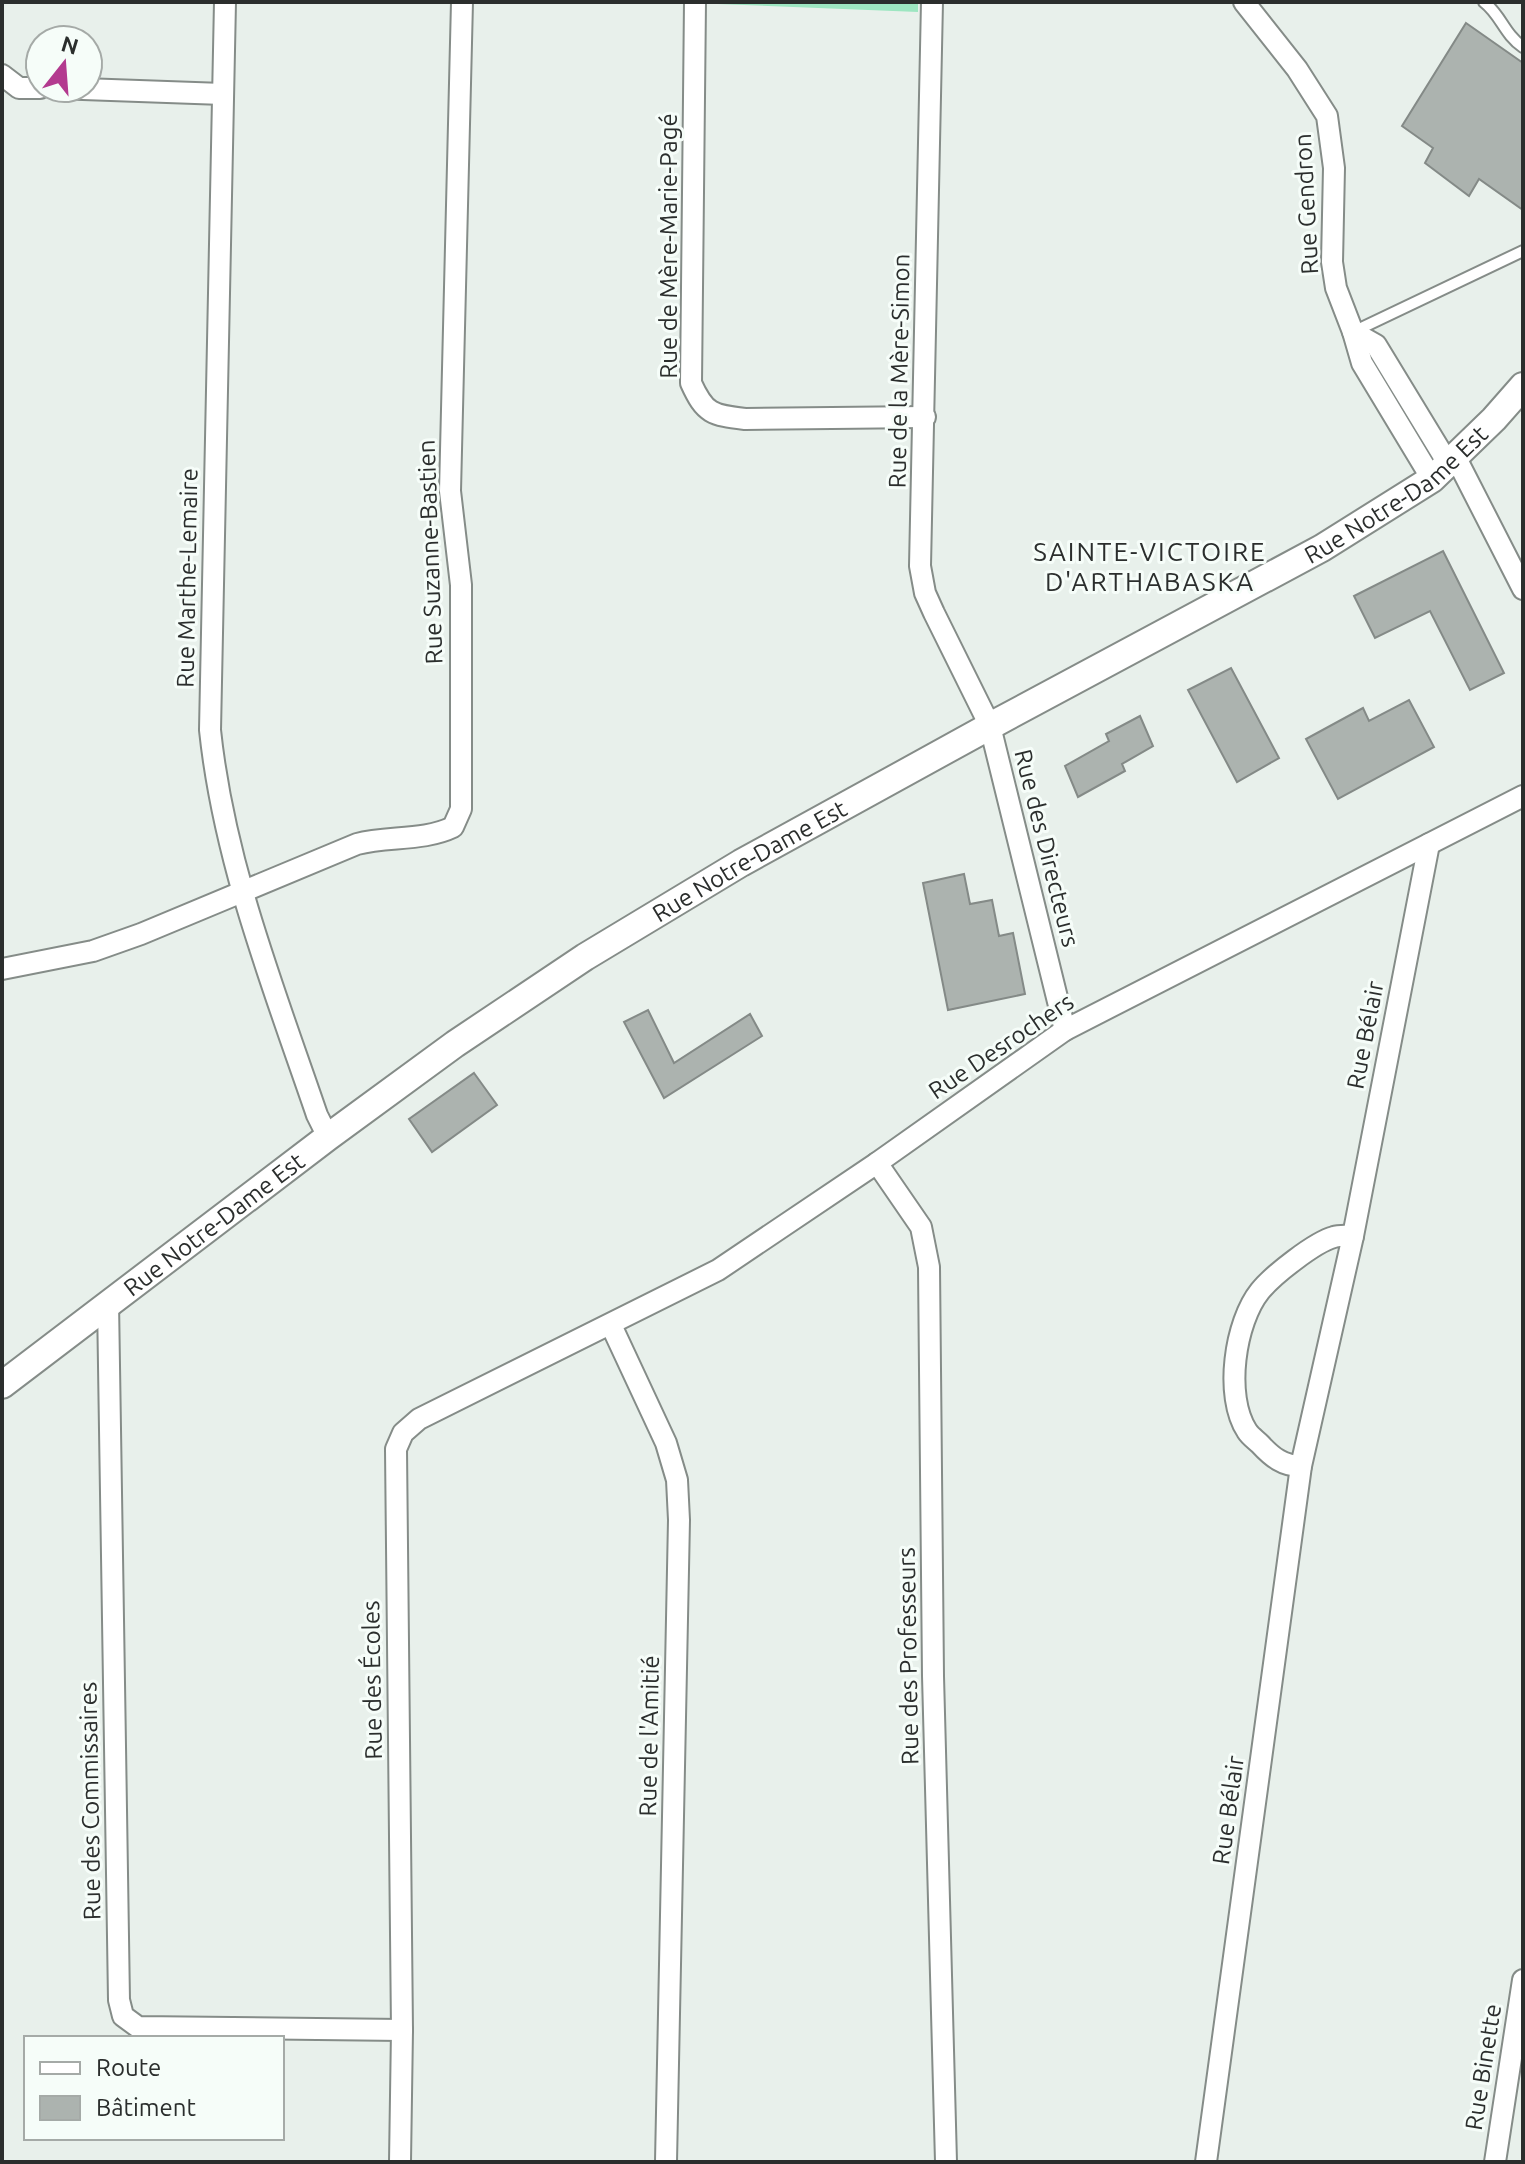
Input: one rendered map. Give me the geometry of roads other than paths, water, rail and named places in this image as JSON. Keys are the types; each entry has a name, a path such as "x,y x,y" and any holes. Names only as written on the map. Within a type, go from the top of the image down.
{"street":[{"name":"Rue Marthe-Lemaire","path":"225,2 210,730 214,765 241,893 317,1115 328,1137"},
{"name":"Rue Suzanne-Bastien","path":"2,969 93,951 357,844 377,839 439,834 453,827 461,809 461,585 450,491 462,2"},
{"name":"Rue de Mère-Marie-Pagé","path":"695,2 691,383 701,406 717,415 745,419 925,417"},
{"name":"Rue de la Mère-Simon","path":"932,2 920,566 925,593 990,726"},
{"name":"Rue Gendron","path":"1244,2 1310,87 1327,116 1334,168 1332,262 1336,288 1362,363 1446,467"},
{"path":"2,75 19,88 24,88"},
{"path":"104,90 223,94"},
{"name":"Rue Notre-Dame Est","path":"2,1385 108,1302 455,1044 623,933 741,863 1322,548 1446,467 1523,386"},
{"path":"1446,467 1523,589"},
{"name":"Rue des Directeurs","path":"990,726 1065,1030"},
{"name":"Rue Desrochers","path":"611,1325 718,1270 877,1163 1065,1030 1523,796"},
{"name":"Rue Bélair","path":"1206,2162 1301,1466 1353,1236 1429,844"},
{"name":"Rue des Professeurs","path":"877,1163 921,1227 929,1267 933,1676 946,2162"},
{"path":"1301,1466 1289,1466 1271,1455 1247,1431 1238,1410 1234,1381 1237,1348 1245,1318 1260,1291 1290,1263 1333,1237 1353,1236"},
{"name":"Rue des Commissaires","path":"108,1302 119,2000 123,2016 138,2027 402,2030"},
{"name":"Rue des Écoles","path":"400,2162 402,2030 396,1449 403,1433 419,1419 611,1325"},
{"name":"Rue de l'Amitié","path":"611,1325 666,1443 677,1480 679,1520 666,2162"},
{"name":"Rue Binette","path":"1495,2162 1523,1980"}],"lane":[{"path":"1484,2 1498,15 1511,39 1523,47"},
{"path":"1353,332 1523,251"}],"district":[{"name":"SAINTE-VICTOIRE D'ARTHABASKA","path":"1150,566"}]}
